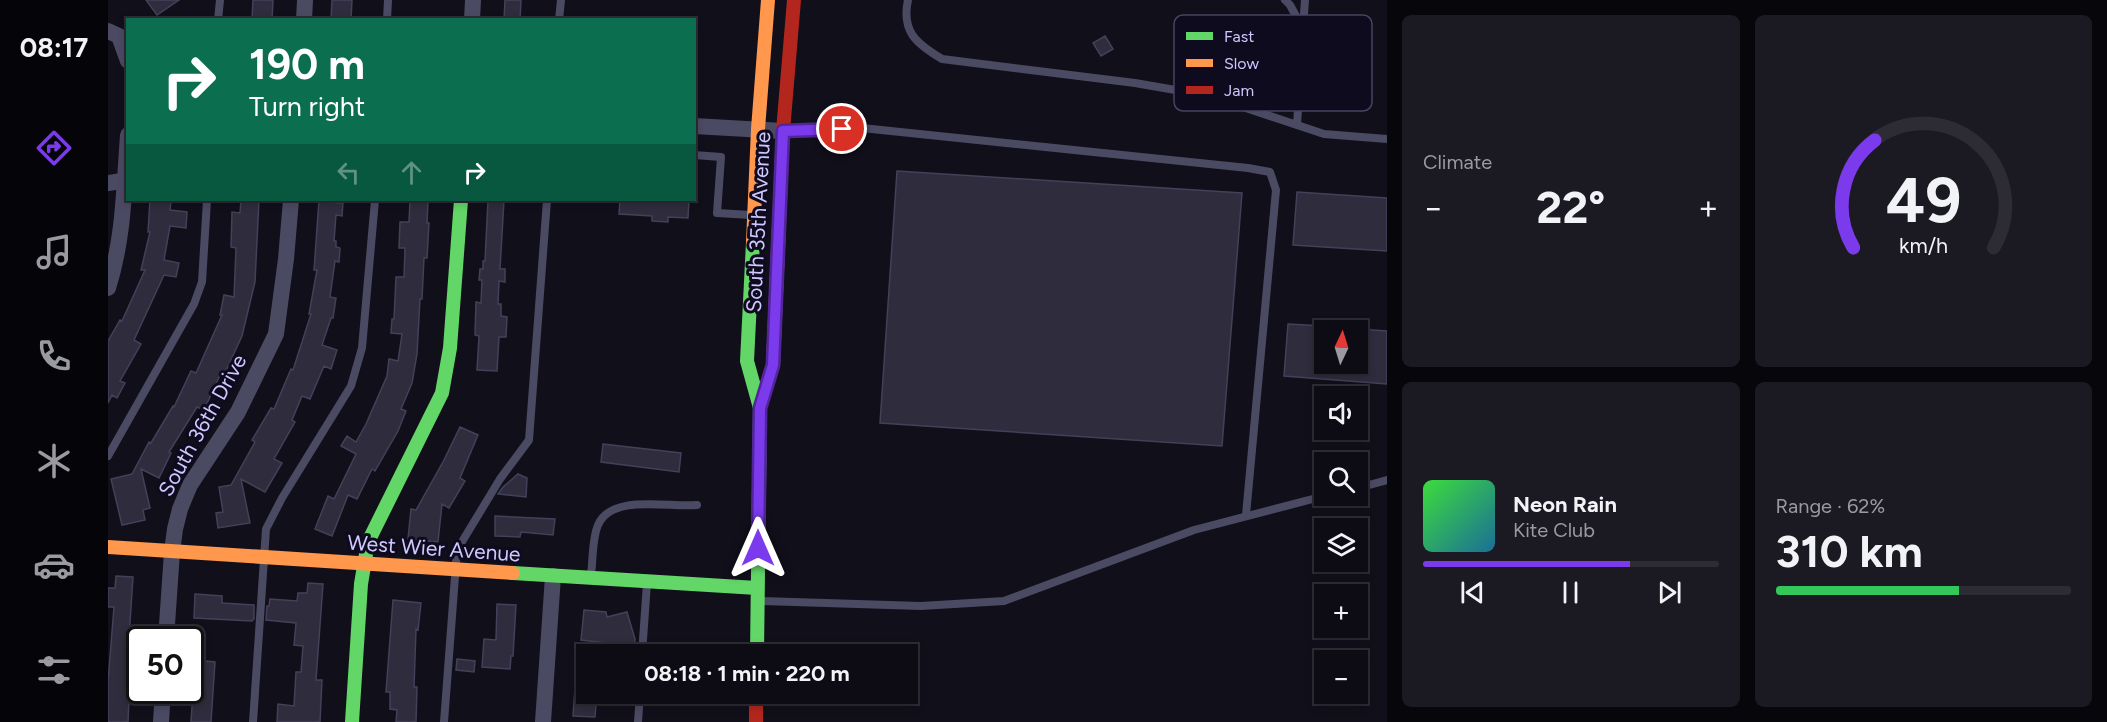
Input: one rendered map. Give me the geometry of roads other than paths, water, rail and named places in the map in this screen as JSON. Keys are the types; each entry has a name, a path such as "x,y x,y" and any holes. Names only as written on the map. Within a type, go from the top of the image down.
{"street":[{"path":"304,18 305,0"},
{"path":"472,18 473,0"},
{"name":"South 35th Avenue","path":"760,408 747,361 758,129 768,0"},
{"name":"South 35th Avenue","path":"757,644 760,408 773,365 783,131 794,0"},
{"path":"114,34 126,57"},
{"path":"696,126 783,131"},
{"path":"108,288 116,263 120,238 120,181 126,146"},
{"name":"South 36th Drive","path":"167,626 172,552 177,519 190,485 238,412 276,334 291,201"},
{"path":"352,722 363,564 368,542 442,393 450,348 461,201"},
{"name":"West Wier Avenue","path":"108,547 553,576 757,595"},
{"path":"543,722 553,576"},
{"path":"160,722 162,704"},
{"path":"756,704 756,722"}],"lane":[{"path":"218,18 220,0"},
{"path":"387,18 388,0"},
{"path":"559,18 561,0"},
{"path":"908,0 906,9 908,31 920,46 942,59 1174,89"},
{"path":"1285,0 1295,15"},
{"path":"1304,15 1305,0"},
{"path":"1255,111 1324,134 1387,139"},
{"path":"1297,125 1298,111"},
{"path":"783,131 862,128 1270,172 1276,190 1246,515"},
{"path":"696,155 721,157 717,213 754,215"},
{"path":"108,456 194,304 202,282 207,201"},
{"path":"253,722 266,529 276,508 351,386 362,348 375,201"},
{"path":"444,722 457,550 500,479 530,440 547,201"},
{"path":"1368,485 1387,480"},
{"path":"757,595 921,606 1004,601 1194,530 1314,498"},
{"path":"591,579 597,526 609,512 623,505 697,505"},
{"path":"643,644 647,583"},
{"path":"638,722 639,704"}]}
